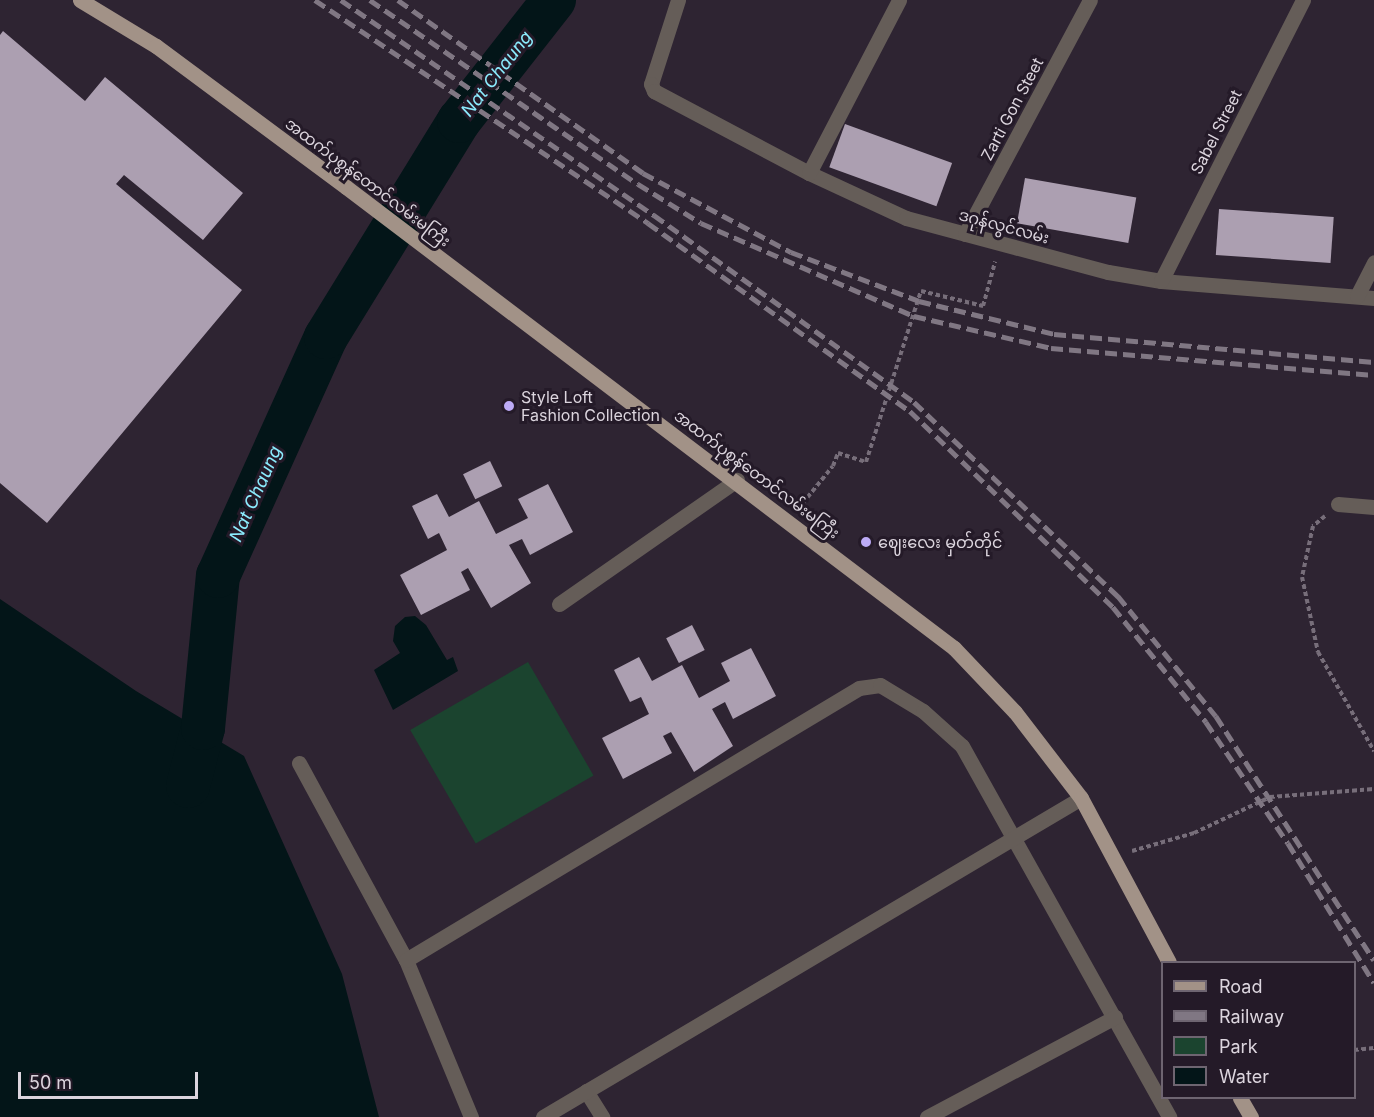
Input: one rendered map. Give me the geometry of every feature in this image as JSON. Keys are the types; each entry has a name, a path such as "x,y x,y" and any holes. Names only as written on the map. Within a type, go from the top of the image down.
{"main road":[{"name":"အထက်ပုစွန်တောင်လမ်းမကြီး","path":"80,0 156,46 737,480 954,648 1015,712 1081,798 1168,961"},
{"path":"1241,1099 1251,1117"}],"street":[{"name":"ဒဂုန်လွင်လမ်း","path":"678,0 651,84 654,91 809,173 906,218 1108,272 1161,281 1374,298"},
{"path":"809,173 899,0"},
{"name":"Zarti Gon Steet","path":"965,234 1090,0"},
{"name":"Sabel Street","path":"1161,281 1303,0"},
{"path":"1357,296 1374,262"},
{"path":"559,604 737,480"},
{"path":"1338,504 1374,507"},
{"path":"406,960 859,688 880,685 923,711 962,746 1169,1117"},
{"path":"299,763 406,960 471,1117"},
{"path":"543,1117 1016,840 1081,798"},
{"path":"927,1117 1115,1017"},
{"path":"586,1091 602,1117"}],"path":[{"path":"789,520 833,466 838,453 866,462 921,291 983,306 1001,244"},
{"path":"1338,504 1313,526 1302,578 1318,652 1374,751"},
{"path":"1114,857 1194,833 1259,801 1374,789"},
{"path":"1356,1050 1374,1048"}],"green space":[{"path":"528,662 594,775 476,843 410,730"}],"water":[{"path":"0,599 136,691 244,756 342,974 379,1117 0,1117"},
{"path":"415,616 426,625 447,660 453,657 458,671 393,710 374,670 400,653 393,641 395,626 405,617"}],"building":[{"path":"3,31 85,101 105,77 243,193 203,240 124,175 116,184 242,290 47,523 0,483 0,35"},
{"path":"845,124 952,163 936,206 829,167"},
{"path":"1025,178 1136,198 1128,243 1017,223"},
{"path":"1219,209 1334,217 1331,263 1216,255"},
{"path":"490,461 502,486 475,499 463,474"},
{"path":"548,484 573,532 530,555 522,539 509,545 531,583 491,608 468,568 461,572 470,590 421,615 400,575 447,550 439,533 428,539 412,506 437,494 449,517 479,501 496,534 528,518 518,499"},
{"path":"692,625 705,650 679,663 666,638"},
{"path":"751,648 776,696 733,719 725,702 712,709 733,746 694,772 671,732 663,736 672,753 623,779 602,738 649,714 641,697 630,702 614,670 639,657 652,681 682,665 699,698 730,681 721,663"}],"waterway":[{"name":"Nat Chaung","path":"188,786 203,728 218,576 326,337 459,121 554,0"}],"railway":[{"path":"315,0 648,223 910,411 1113,607 1206,722 1288,843 1374,983"},
{"path":"341,0 654,215 914,402 1118,596 1216,716 1374,960"},
{"path":"370,0 638,184 701,223 914,316 1051,348 1374,375"},
{"path":"398,0 643,173 791,252 919,301 1054,334 1374,362"}],"place":[{"name":"Style Loft Fashion Collection","path":"509,406"},
{"name":"ဈေးလေး မှတ်တိုင်","path":"866,542"}]}
